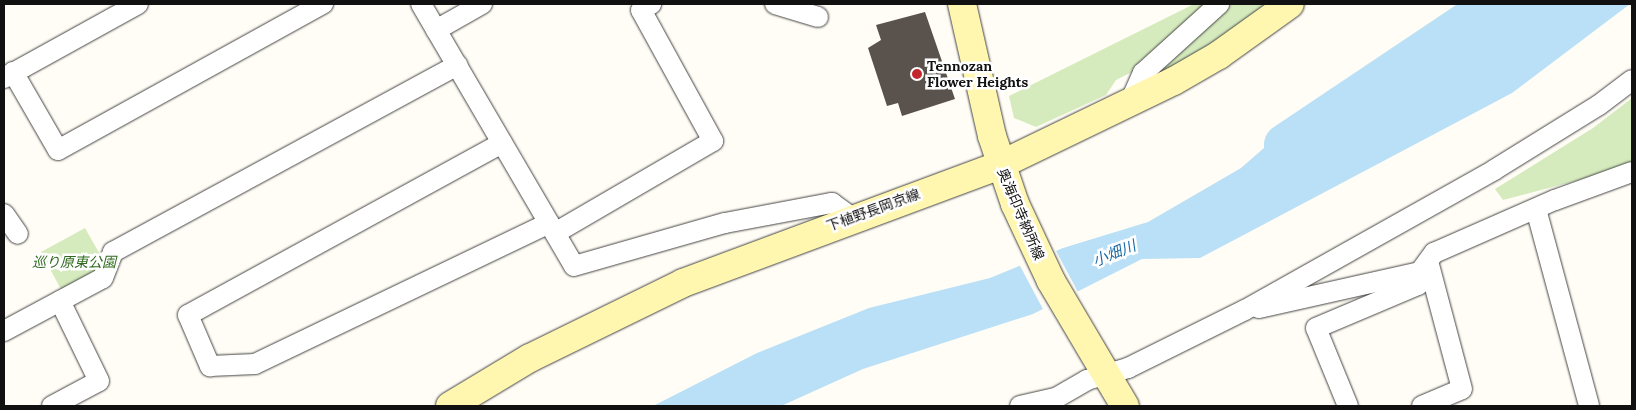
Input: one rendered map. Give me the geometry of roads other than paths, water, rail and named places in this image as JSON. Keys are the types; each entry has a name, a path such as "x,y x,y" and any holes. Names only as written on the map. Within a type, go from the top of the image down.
{"main road":[{"name":"奥海印寺納所線","path":"962,4 1000,165 1015,204 1051,281 1125,406"},
{"name":"下植野長岡京線","path":"450,406 530,358 683,283 853,218 1000,165 1130,102 1219,55 1290,4"}],"street":[{"path":"138,4 8,75 58,150 323,4"},
{"path":"421,4 574,266 725,224 832,203 853,218"},
{"path":"436,30 482,4"},
{"path":"502,143 188,315 210,366 255,364 552,228 713,141 641,10 651,4"},
{"path":"775,4 818,16"},
{"path":"1130,102 1143,73 1219,4"},
{"path":"4,331 103,278 113,252 457,65"},
{"path":"1020,406 1055,402 1099,364 1128,368 1244,310 1494,170 1599,105 1632,80"},
{"path":"1348,406 1316,328 1418,285 1424,266 1434,253 1536,209 1632,174"},
{"path":"1536,209 1589,406"},
{"path":"4,214 18,234"},
{"path":"1244,310 1424,266"},
{"path":"1424,266 1462,389 1432,404"},
{"path":"52,406 99,381 60,301"}],"water":[{"path":"1482,4 1630,4 1512,93 1200,258 1142,259 1033,314 863,369 781,406 653,406 757,353 869,308 990,278 1063,248 1148,222 1241,168 1294,122 1352,105 1396,82"}],"waterway":[{"name":"小畑川","path":"1284,144 1493,4"}],"place":[{"name":"Tennozan Flower Heights","path":"917,74"}],"park label":[{"name":"巡り原東公園","path":"74,262"}]}
